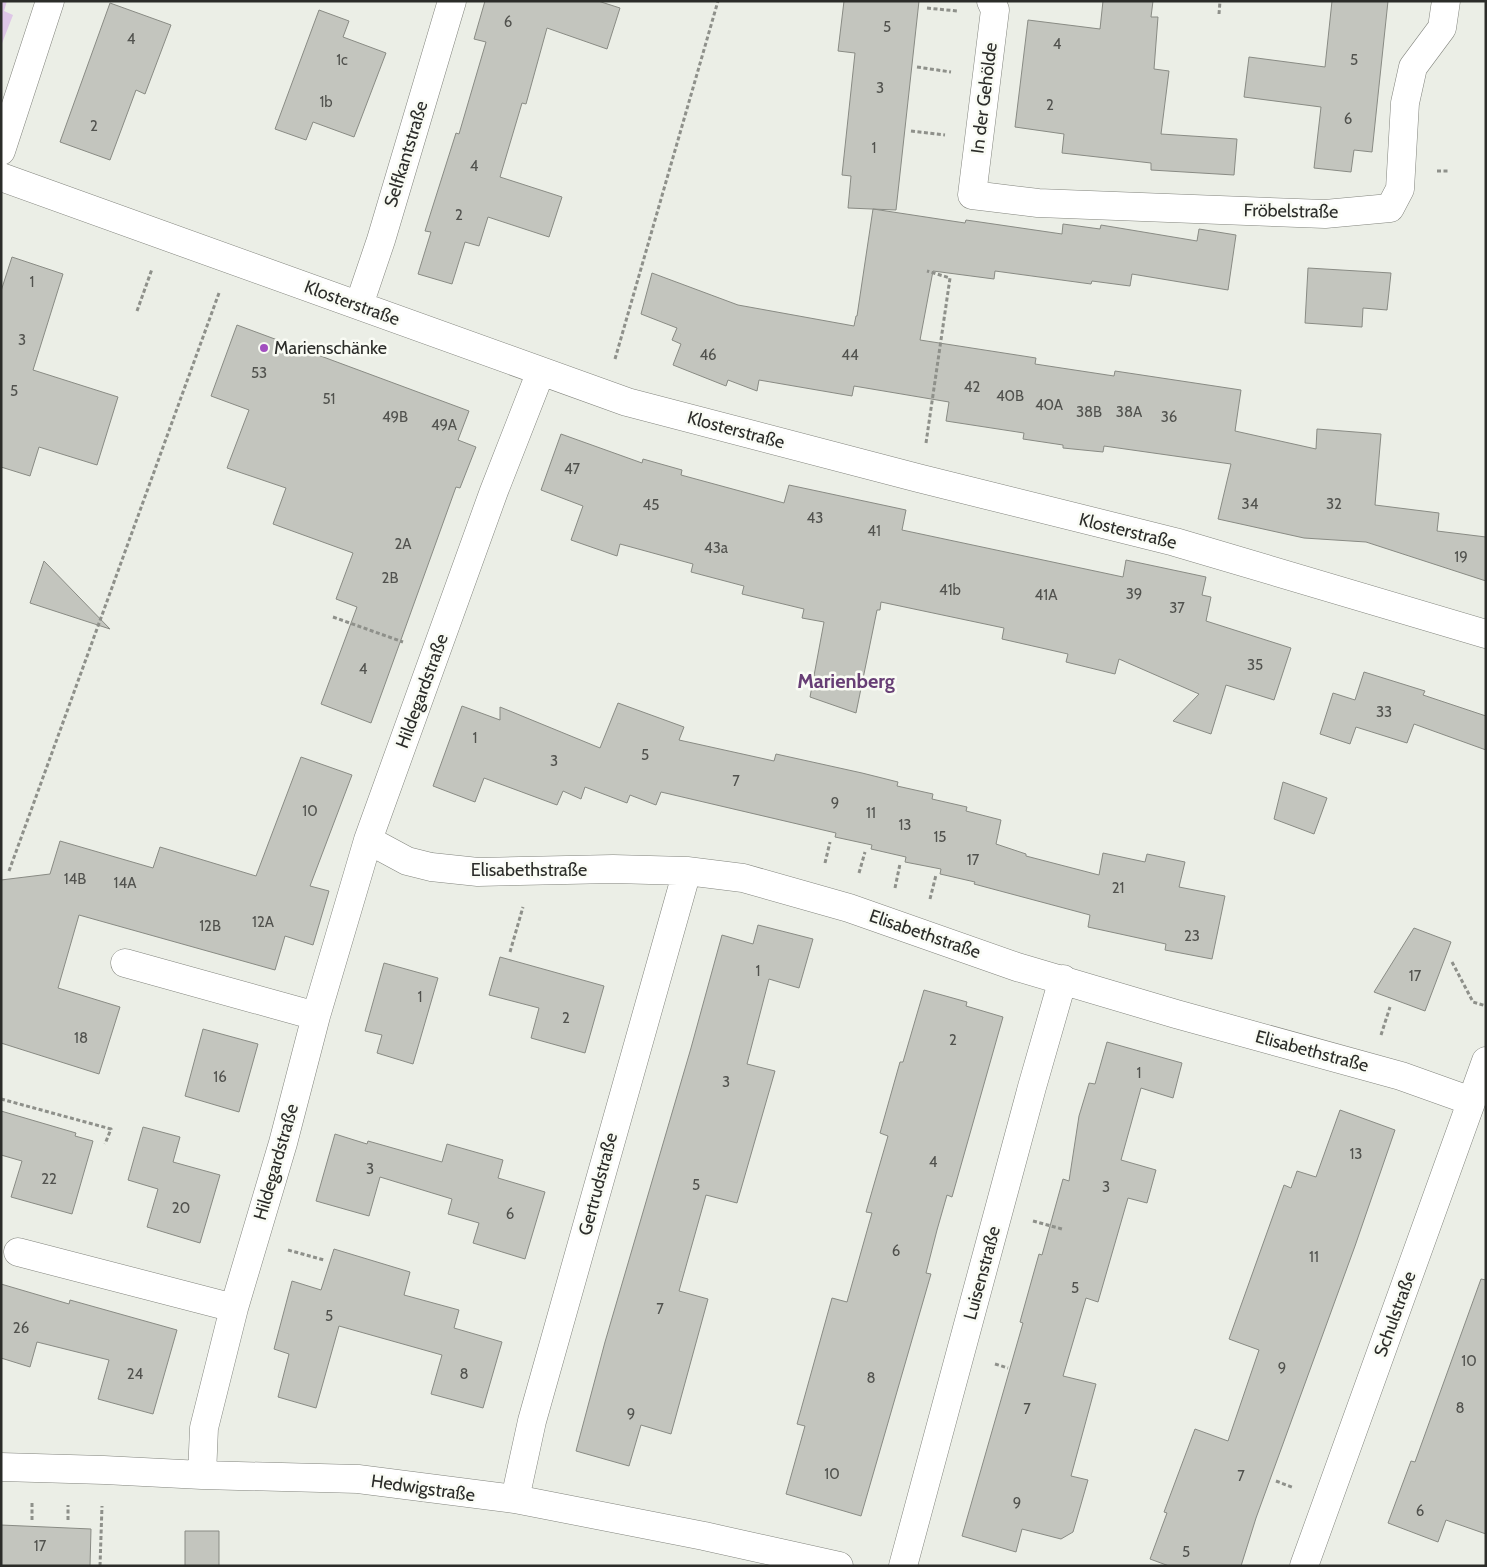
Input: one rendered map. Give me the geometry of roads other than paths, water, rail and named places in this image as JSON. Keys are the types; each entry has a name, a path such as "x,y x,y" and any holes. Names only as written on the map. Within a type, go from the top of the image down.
{"street":[{"path":"1,151 50,1"},
{"name":"Selfkantstraße","path":"359,306 384,231 452,1"},
{"name":"In der Gehölde","path":"972,195 995,10 991,1"},
{"name":"Fröbelstraße","path":"972,195 1038,203 1315,214 1390,208 1400,189 1405,103 1413,66 1442,28 1446,1"},
{"name":"Klosterstraße","path":"1,177 628,402 918,478 1176,542 1486,634"},
{"name":"Hildegardstraße","path":"202,1475 204,1428 234,1308 283,1143 316,1016 368,840 494,491 541,371"},
{"name":"Elisabethstraße","path":"368,840 407,861 430,867 478,872 614,868 687,871 743,878 848,908 1018,967 1176,1014 1401,1076 1471,1101"},
{"name":"Gertrudstraße","path":"515,1500 532,1421 687,871"},
{"path":"125,963 316,1016"},
{"name":"Luisenstraße","path":"902,1566 1063,979"},
{"name":"Schulstraße","path":"1304,1566 1486,1061"},
{"path":"18,1252 234,1308"},
{"name":"Hedwigstraße","path":"1,1467 358,1479 515,1500 704,1536 839,1566"}],"place":[{"name":"Marienschänke","path":"264,348"}],"district":[{"name":"Marienberg","path":"846,681"}]}
